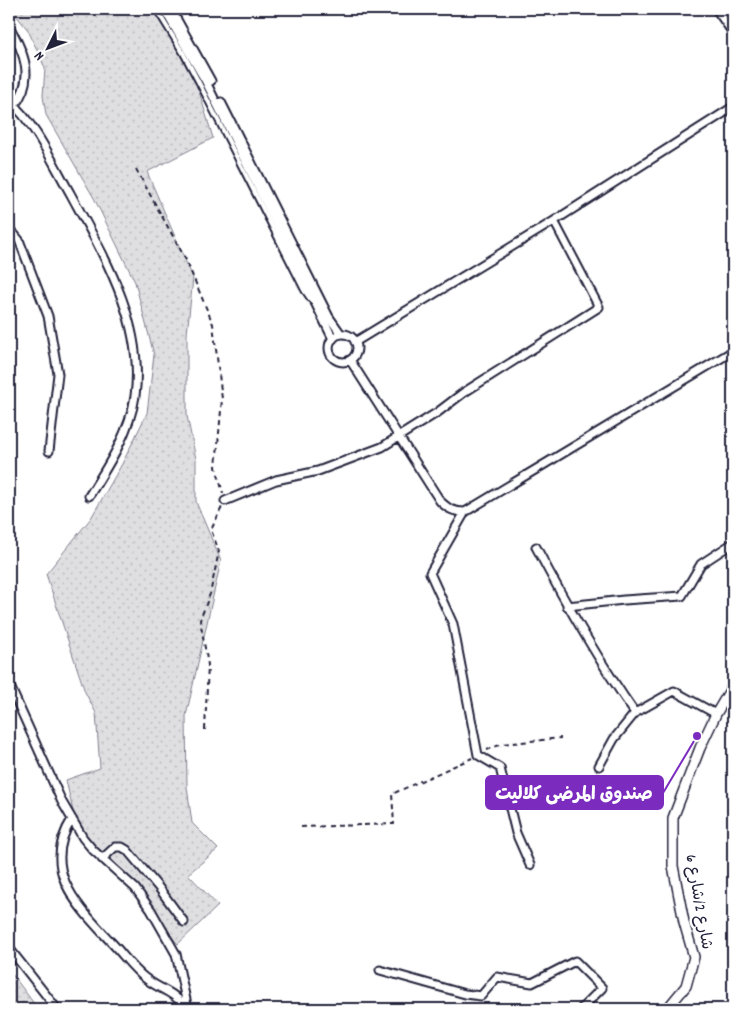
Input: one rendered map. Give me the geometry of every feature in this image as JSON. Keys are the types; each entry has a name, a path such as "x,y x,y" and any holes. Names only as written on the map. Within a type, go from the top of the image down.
{"street":[{"path":"164,9 206,80 333,339"},
{"path":"171,9 206,70 329,317 342,334 350,336 355,342 357,350 350,360"},
{"path":"716,9 733,34"},
{"path":"722,16 730,9"},
{"path":"9,26 20,45 24,57 26,75 26,87 21,97 11,104 26,120 49,156 117,283 136,350 135,397 128,422 108,466 89,496"},
{"path":"355,342 554,221 733,108"},
{"path":"225,501 276,480 318,471 382,447 599,307 554,221"},
{"path":"9,228 19,240 48,316 58,374 49,451"},
{"path":"342,334 333,339 329,348 332,356 338,361 350,360"},
{"path":"530,865 516,833 500,768 478,755 453,624 430,573 465,512 733,351"},
{"path":"350,360 440,501 454,512 465,512"},
{"path":"567,606 682,596 701,564 733,542"},
{"path":"536,547 567,606 609,676 635,713"},
{"path":"9,684 62,802 83,838 135,888 151,910 176,954 187,1009"},
{"name":"شارع 2/شارع 6","path":"667,1009 686,986 694,957 684,922 673,866 673,818 700,748 716,714 733,685"},
{"path":"599,766 614,738 635,713 674,692 716,714"},
{"path":"72,819 64,831 60,858 61,871 73,899 145,978 180,999 187,1009"},
{"path":"102,858 115,847 122,847 126,850 159,888 184,922"},
{"path":"9,948 57,1009"},
{"path":"380,970 465,994 481,996 497,977 532,983 575,961 602,988 581,1009"}],"lane":[{"path":"156,9 198,81 304,290 326,323"}],"path":[{"path":"136,169 186,260 213,324 222,400 216,467 225,501 211,530 219,551 210,594 200,620 208,665 205,730"},
{"path":"301,827 394,824 392,794 502,744 561,738"}],"shaded area":[{"path":"11,9 153,9 186,48 213,138 147,172 193,278 187,334 187,416 196,459 196,502 221,561 186,716 187,787 192,823 218,849 188,874 218,906 178,944 131,890 79,838 66,780 100,768 96,713 85,692 46,574 91,518 122,464 147,413 154,355 135,282 94,198 46,115 43,96 45,68 28,30"},
{"path":"9,970 38,1009 9,1009"}],"place":[{"name":"صندوق المرضى كلاليت","path":"697,736"}]}
